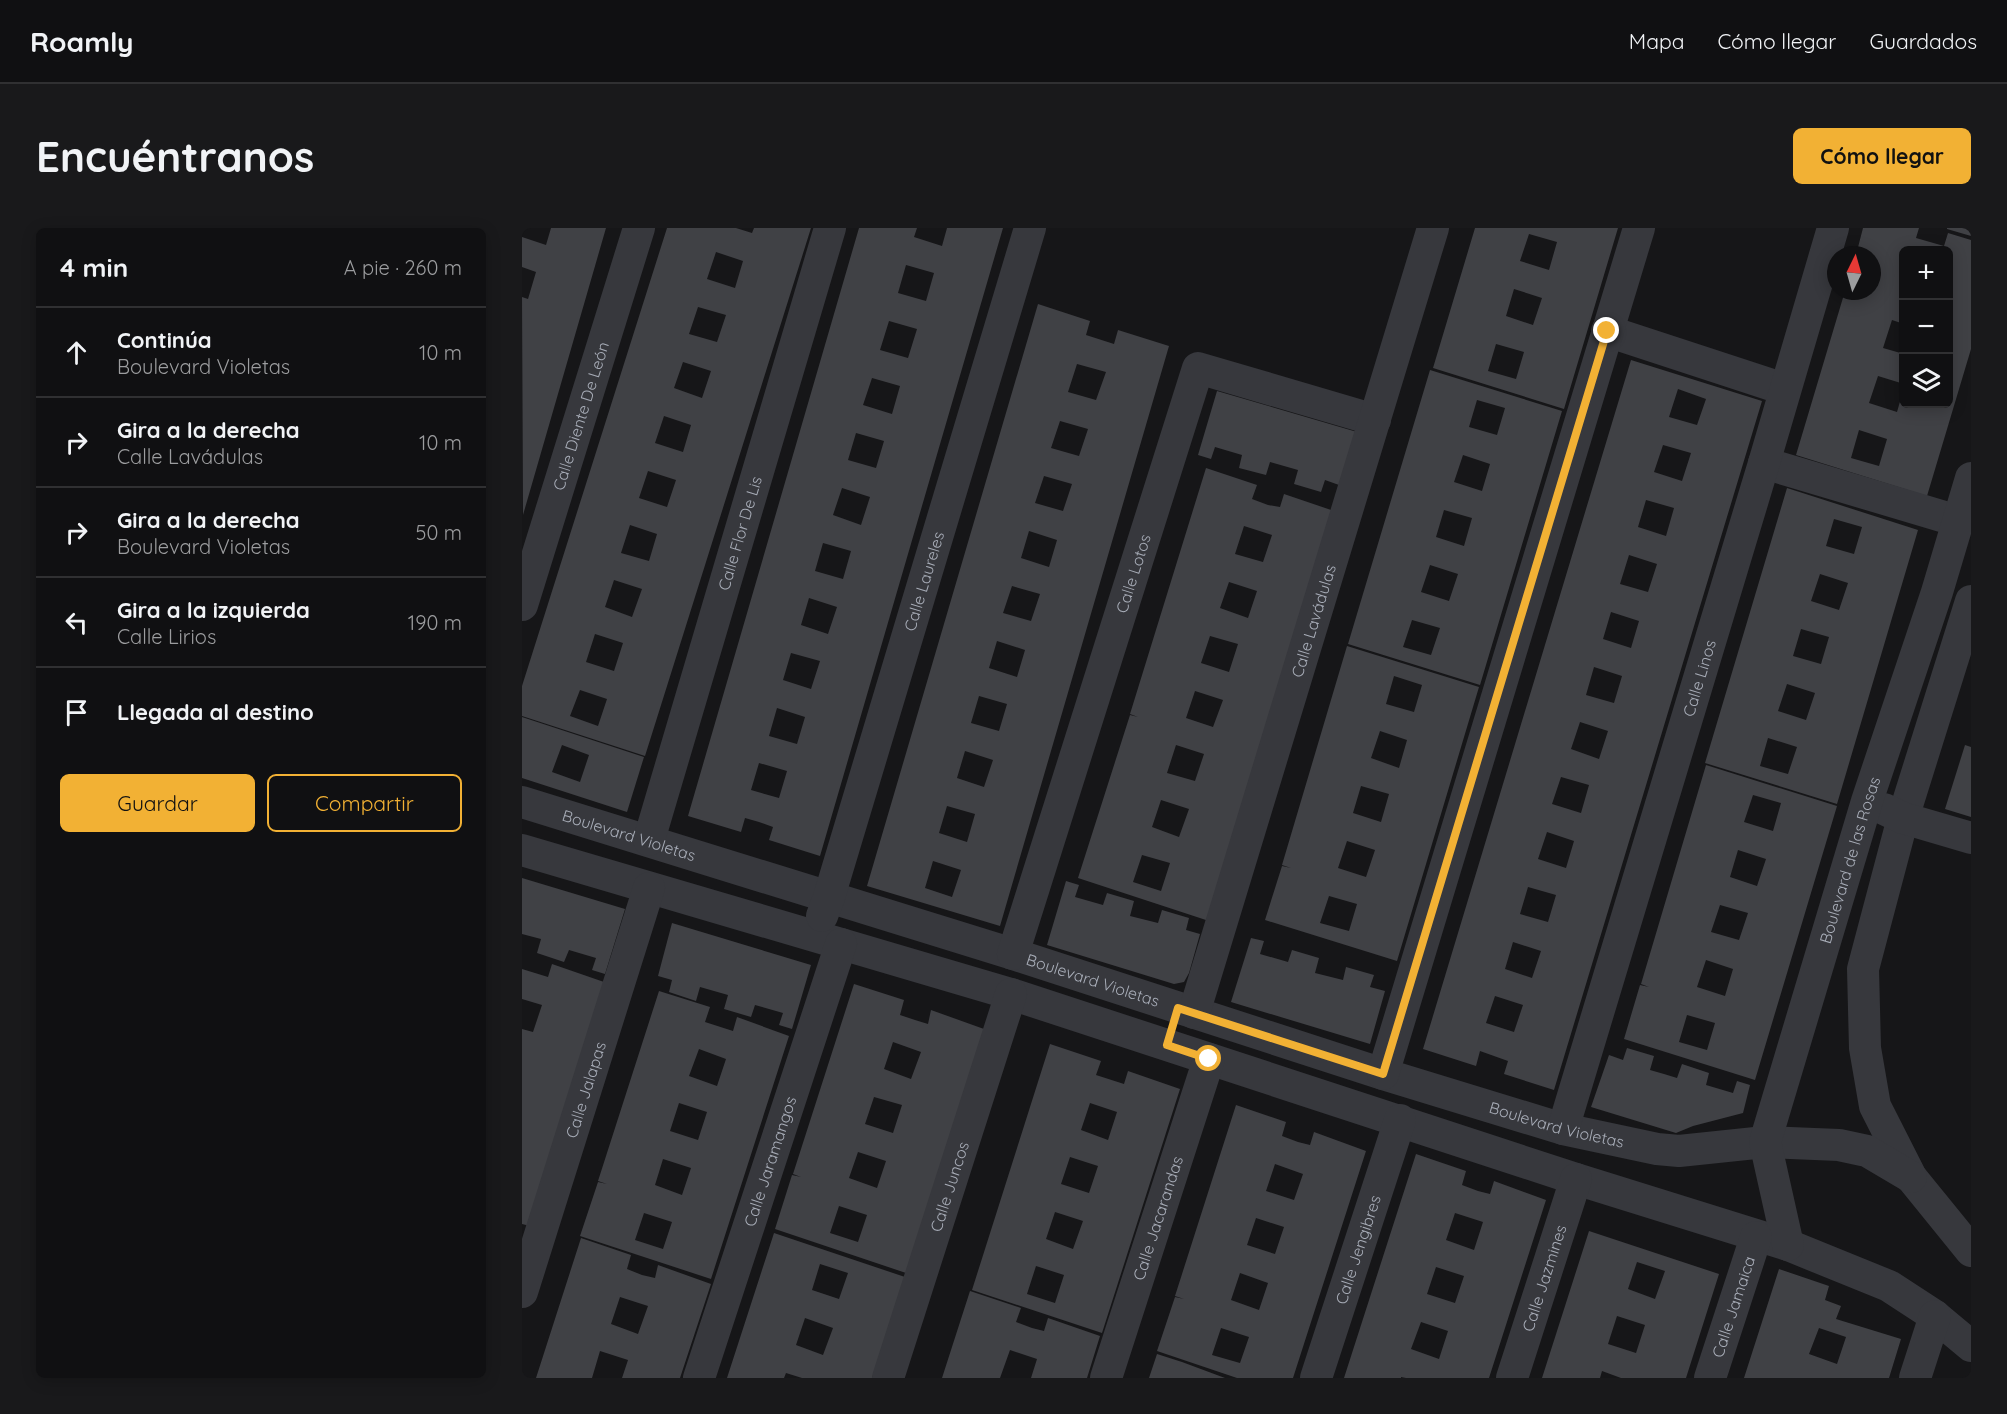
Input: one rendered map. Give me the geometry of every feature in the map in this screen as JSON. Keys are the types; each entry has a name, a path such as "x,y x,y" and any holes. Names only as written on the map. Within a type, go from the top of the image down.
{"street":[{"name":"Calle Diente De León","path":"522,605 639,228"},
{"name":"Calle Flor De Lis","path":"649,840 830,228"},
{"name":"Calle Laureles","path":"827,940 829,897 1030,228"},
{"name":"Calle Lavádulas","path":"1167,1045 1186,1011 1375,420 1433,228"},
{"path":"1383,1074 1639,228"},
{"name":"Calle Linos","path":"1563,1129 1833,228"},
{"path":"1607,331 1784,389"},
{"name":"Calle Lotos","path":"1013,954 1198,368 1375,420"},
{"path":"1764,463 1958,521"},
{"name":"Boulevard de las Rosas","path":"1788,1245 1765,1142 1867,801 1971,478"},
{"path":"1971,602 1903,818 1863,969 1865,1048 1875,1106 1911,1177 1971,1251"},
{"path":"1867,801 1903,818 1971,838"},
{"name":"Boulevard Violetas","path":"522,802 1013,954 1383,1074 1563,1129 1657,1149 1679,1151 1765,1142 1839,1145 1867,1151 1911,1177"},
{"path":"522,850 1011,994 1576,1179 1756,1237 1788,1245 1889,1286 1935,1316 1971,1346"},
{"name":"Calle Jalapas","path":"522,1292 649,888"},
{"name":"Calle Jaramangos","path":"699,1378 827,940"},
{"name":"Calle Juncos","path":"888,1378 1011,994"},
{"name":"Calle Jacarandas","path":"1106,1378 1209,1059"},
{"name":"Calle Jengibres","path":"1316,1378 1400,1120"},
{"name":"Calle Jazmines","path":"1512,1378 1576,1179"},
{"name":"Calle Jamaica","path":"1710,1378 1756,1237"},
{"path":"1915,1378 1935,1316"}],"building":[{"path":"551,228 606,228 523,515 522,297 528,299 536,272 522,267 522,237 546,245"},
{"path":"667,228 736,228 752,233 754,228 811,228 645,756 522,716 522,686","holes":["716,252 743,261 735,288 707,279","698,307 726,315 717,342 689,334","683,362 711,371 702,398 674,388","664,416 691,425 683,452 655,443","648,471 676,480 667,507 639,498","630,525 657,534 649,561 621,553","614,580 642,589 632,617 605,607","595,634 623,643 614,671 586,662","580,690 607,699 598,726 570,716"]},
{"path":"859,228 917,228 914,237 942,246 947,228 1003,228 820,856 769,840 773,827 759,822 745,818 741,832 688,816","holes":["906,265 934,273 926,301 898,293","889,321 917,329 908,358 880,350","872,378 900,386 892,414 863,405","856,433 884,441 876,468 848,460","842,488 870,497 861,525 833,515","823,543 851,551 843,579 815,571","809,598 837,607 828,634 801,625","791,653 820,661 811,689 783,680","777,708 805,717 797,744 769,736","759,763 787,771 779,798 751,790"]},
{"path":"1475,228 1618,228 1564,409 1433,368","holes":["1529,234 1557,242 1549,270 1520,261","1514,289 1542,298 1533,325 1506,316","1496,344 1524,352 1516,379 1488,371"]},
{"path":"1863,228 1919,228 1916,238 1944,246 1948,233 1971,240 1971,349 1927,496 1796,455 1842,300 1881,300 1881,246 1858,246","holes":["1859,430 1887,439 1879,466 1851,458"]},
{"path":"1971,228 1971,236 1947,229"},
{"path":"1038,304 1090,321 1086,335 1114,344 1118,330 1169,346 1000,926 867,886","holes":["1077,364 1106,372 1096,400 1068,392","1060,421 1088,429 1079,456 1051,448","1044,476 1072,484 1063,511 1035,503","1029,531 1057,540 1049,567 1021,558","1012,586 1040,594 1031,621 1003,613","997,641 1025,650 1017,677 989,668","979,696 1007,704 999,731 971,723","965,751 993,760 984,787 957,778","947,806 975,814 967,842 939,833","933,861 961,870 952,897 925,888"]},
{"path":"1631,360 1762,401 1554,1090 1504,1074 1508,1061 1480,1051 1476,1066 1423,1049","holes":["1678,389 1706,399 1697,425 1669,417","1663,445 1691,453 1682,481 1654,472","1646,500 1674,508 1666,536 1638,527","1629,555 1657,564 1648,592 1620,584","1611,612 1639,621 1631,648 1603,639","1594,667 1622,676 1614,703 1586,695","1580,722 1608,731 1599,759 1571,749","1561,777 1589,785 1581,813 1552,804","1547,832 1574,841 1566,868 1538,859","1528,887 1556,895 1548,922 1520,914","1513,942 1541,951 1532,978 1505,969","1495,996 1523,1005 1514,1032 1486,1023"]},
{"path":"1430,370 1562,411 1480,685 1348,644","holes":["1477,400 1505,408 1497,435 1469,427","1463,455 1490,464 1482,491 1454,482","1444,510 1472,518 1464,546 1436,537","1430,565 1458,574 1449,601 1421,592","1412,620 1440,628 1431,655 1403,647"]},
{"path":"1217,391 1357,432 1339,485 1325,480 1321,492 1294,484 1298,470 1270,462 1266,475 1239,468 1242,455 1215,447 1211,459 1198,455"},
{"path":"1206,468 1257,485 1252,499 1268,505 1280,507 1284,494 1337,512 1209,921 1078,878 1130,715 1138,717 1130,714","holes":["1244,526 1272,535 1263,562 1235,554","1229,582 1257,591 1248,618 1220,608","1210,636 1238,644 1229,672 1201,663","1195,691 1223,700 1213,727 1186,718","1176,745 1204,754 1195,781 1167,773","1161,800 1189,809 1179,837 1152,827","1142,855 1170,863 1161,891 1133,882"]},
{"path":"1787,488 1918,530 1837,804 1705,763","holes":["1834,519 1862,527 1854,554 1826,546","1820,574 1848,583 1839,610 1811,601","1801,629 1829,637 1821,664 1793,656","1787,684 1815,693 1806,720 1778,711","1768,738 1797,747 1788,774 1760,766"]},
{"path":"1347,646 1479,687 1397,961 1265,920 1282,866 1291,868 1282,865","holes":["1394,676 1422,685 1414,712 1386,704","1380,731 1407,740 1399,768 1371,758","1361,786 1389,794 1381,822 1353,813","1347,841 1375,850 1366,877 1338,868","1329,896 1357,904 1349,931 1320,923"]},
{"path":"522,717 644,757 627,812 522,778","holes":["562,745 589,755 580,782 552,772"]},
{"path":"1965,745 1971,747 1971,817 1945,809"},
{"path":"1706,765 1837,806 1755,1080 1624,1039 1640,985 1649,987 1641,984","holes":["1753,795 1781,803 1773,831 1744,822","1738,850 1766,859 1757,886 1730,877","1720,905 1748,913 1739,940 1711,932","1706,960 1733,969 1725,996 1697,987","1687,1015 1715,1023 1707,1050 1679,1042"]},
{"path":"522,878 625,909 605,974 592,970 596,958 569,950 564,962 537,953 541,939 522,934"},
{"path":"1066,881 1079,885 1075,897 1103,905 1107,893 1134,901 1130,916 1158,923 1162,910 1189,918 1186,930 1200,934 1189,973 1184,982 1174,984 1047,945"},
{"path":"672,923 811,965 792,1029 779,1025 783,1013 755,1005 751,1017 724,1009 728,995 700,987 696,1001 669,992 672,980 658,976"},
{"path":"1251,938 1264,941 1260,954 1288,962 1292,950 1319,958 1315,973 1343,980 1346,967 1374,975 1370,987 1385,991 1370,1044 1231,1002"},
{"path":"552,964 604,982 530,1226 522,1224 522,1029 533,1032 542,1005 522,999 522,969 548,977"},
{"path":"854,984 904,1000 900,1015 928,1024 931,1010 984,1029 906,1273 775,1229 792,1175 801,1177 793,1174","holes":["893,1042 921,1052 911,1079 884,1069","874,1097 902,1105 893,1133 865,1124","858,1152 886,1161 877,1188 849,1178","839,1206 867,1215 858,1242 830,1233"]},
{"path":"659,991 710,1007 705,1022 733,1031 737,1017 789,1036 711,1279 580,1236 598,1182 607,1184 598,1181","holes":["699,1049 726,1059 717,1086 689,1076","679,1103 707,1112 698,1140 670,1131","663,1159 691,1168 682,1195 655,1185","644,1213 672,1222 663,1249 635,1240"]},
{"path":"1050,1044 1101,1061 1096,1075 1124,1084 1128,1071 1180,1089 1102,1333 972,1290","holes":["1090,1103 1117,1112 1108,1140 1081,1130","1070,1157 1098,1166 1089,1193 1061,1184","1055,1212 1083,1221 1073,1249 1046,1239","1036,1266 1064,1275 1055,1303 1027,1294"]},
{"path":"1627,1048 1654,1056 1650,1070 1677,1078 1682,1064 1709,1073 1706,1085 1733,1093 1737,1081 1750,1085 1743,1113 1693,1126 1676,1133 1591,1107 1609,1055 1623,1060"},
{"path":"1236,1105 1286,1122 1282,1136 1298,1142 1310,1145 1314,1132 1366,1151 1293,1378 1237,1378 1157,1351 1175,1297 1184,1299 1175,1296","holes":["1275,1164 1303,1174 1294,1200 1266,1191","1256,1218 1284,1227 1275,1254 1247,1245","1240,1273 1268,1283 1259,1310 1231,1300","1221,1328 1249,1337 1240,1363 1212,1355"]},
{"path":"1416,1154 1466,1171 1462,1185 1478,1191 1490,1194 1494,1181 1546,1200 1489,1378 1344,1378","holes":["1455,1213 1483,1222 1474,1250 1446,1240","1436,1267 1464,1276 1455,1303 1427,1294","1421,1322 1448,1331 1439,1359 1411,1349"]},
{"path":"1589,1231 1719,1274 1686,1378 1621,1378 1602,1371 1600,1378 1542,1378","holes":["1637,1262 1665,1271 1655,1299 1628,1289","1617,1316 1645,1325 1636,1353 1608,1344"]},
{"path":"774,1233 905,1277 872,1378 802,1378 786,1373 784,1378 727,1378","holes":["820,1264 848,1273 839,1299 812,1290","805,1318 833,1328 823,1355 796,1345"]},
{"path":"581,1238 631,1255 627,1269 642,1275 655,1278 658,1265 711,1284 680,1378 622,1378 628,1360 600,1351 592,1378 536,1378","holes":["620,1297 648,1306 638,1334 611,1324"]},
{"path":"1779,1269 1829,1286 1825,1300 1841,1306 1836,1319 1901,1339 1889,1378 1744,1378","holes":["1819,1328 1846,1337 1837,1364 1809,1354"]},
{"path":"970,1291 1021,1308 1016,1322 1032,1328 1044,1331 1048,1318 1100,1336 1087,1378 1031,1378 1037,1359 1010,1350 1000,1378 942,1378"},
{"path":"1157,1354 1182,1362 1225,1378 1149,1378"}],"route":[{"path":"1209,1059 1167,1045 1178,1008 1383,1074 1607,331"}]}
